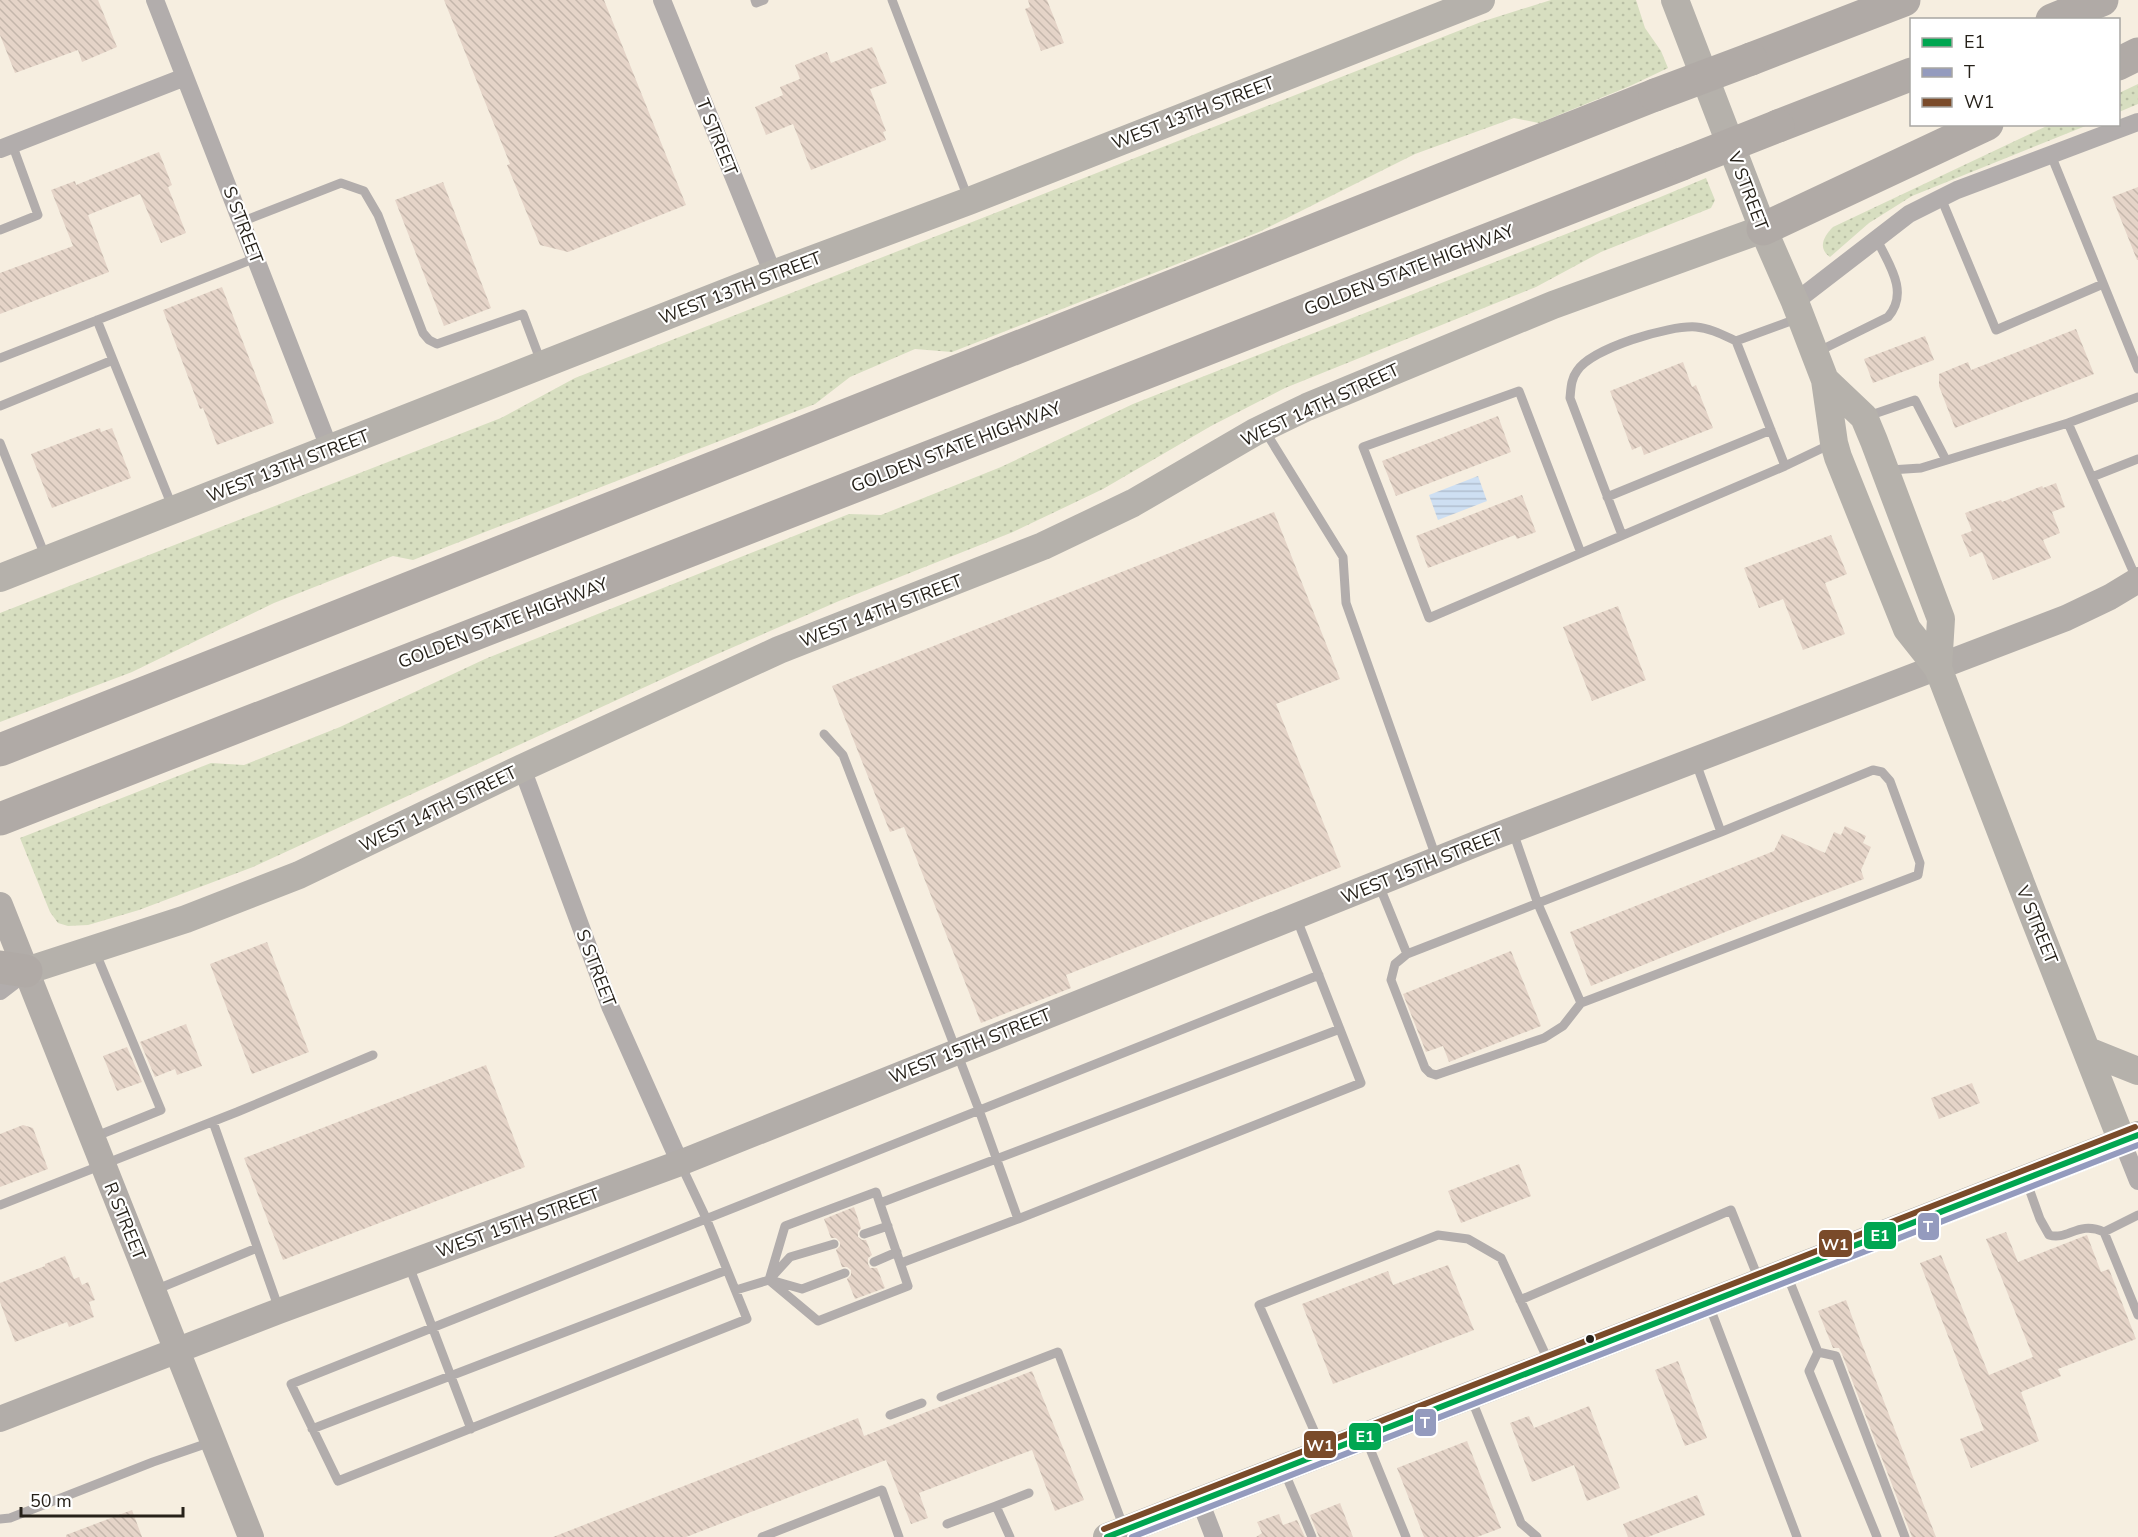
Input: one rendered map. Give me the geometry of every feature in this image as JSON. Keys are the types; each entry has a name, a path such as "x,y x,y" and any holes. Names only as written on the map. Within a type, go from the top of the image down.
{"highway":[{"path":"3,749 1655,95 1904,0"},
{"path":"2057,18 2102,0"},
{"path":"2120,63 2138,54"},
{"name":"GOLDEN STATE HIGHWAY","path":"15,814 1910,74"},
{"path":"1753,233 1984,126"}],"main road":[{"name":"WEST 13TH STREET","path":"0,578 773,274 969,201 1481,0"},
{"name":"V STREET","path":"1675,0 1753,233 1798,310 1825,380 1834,443 1907,629 1938,668 2088,1051 2130,1138"},
{"name":"WEST 14TH STREET","path":"13,969 94,949 186,919 299,875 522,768 779,650 1043,546 1133,502 1263,429 1354,387 1552,305 1753,233"},
{"name":"V STREET","path":"1825,380 1864,417 1885,470 1941,619 1938,668"},
{"path":"2088,1051 2138,1071"},
{"path":"1116,1534 2130,1138"}],"street":[{"name":"S STREET","path":"155,0 330,450"},
{"name":"T STREET","path":"662,0 773,274"},
{"path":"6,146 185,77"},
{"path":"1798,310 1876,238 1909,214 1957,190 2138,122"},
{"name":"WEST 15TH STREET","path":"0,1419 279,1311 680,1163 1437,859 2066,618 2110,597 2137,580"},
{"name":"S STREET","path":"522,768 610,1006 680,1163"},
{"name":"R STREET","path":"0,905 13,969 92,1137 251,1537"},
{"name":"WEST 14TH STREET","path":"0,991 13,969"},
{"name":"V STREET","path":"2130,1138 2138,1180"},
{"path":"1200,1501 1214,1537"}],"lane":[{"path":"755,0 756,3 764,0"},
{"path":"892,0 969,201"},
{"path":"0,230 38,215 6,146"},
{"path":"2051,155 2138,369"},
{"path":"242,222 341,183 364,191 378,216 423,333 429,340 437,344 523,314 543,366"},
{"path":"1941,198 1996,330 2103,284"},
{"path":"1815,353 1888,317 1896,309 1899,298 1898,284 1876,238"},
{"path":"0,358 256,258"},
{"path":"1736,341 1798,310"},
{"path":"97,320 174,511"},
{"path":"1622,535 1570,398 1571,382 1576,372 1597,353 1675,327 1698,327 1715,331 1736,341 1785,466"},
{"path":"0,406 113,360"},
{"path":"1581,553 1519,391 1363,447 1429,618 1785,466 1834,443"},
{"path":"1885,470 1920,468 2068,423 2138,397"},
{"path":"1864,417 1915,400 1946,460"},
{"path":"2068,423 2137,580"},
{"path":"1263,429 1343,557 1346,603 1437,859"},
{"path":"1607,496 1771,430"},
{"path":"0,443 47,560"},
{"path":"2092,477 2138,459"},
{"path":"824,734 843,755 979,1110 1018,1219"},
{"path":"1695,760 1721,832"},
{"path":"1873,770 1882,772 1890,781 1920,863 1918,875 1581,1003 1563,1026 1544,1038 1436,1075 1430,1073 1425,1068 1391,980 1395,964 1407,954 1538,904 1873,770"},
{"path":"1512,830 1538,904 1581,1003"},
{"path":"1378,883 1407,954"},
{"path":"901,1263 1361,1083 1296,916"},
{"path":"92,1137 161,1110 94,949"},
{"path":"680,1163 706,1218 747,1319 338,1481 291,1384 706,1218 1319,975"},
{"path":"880,1203 1340,1029"},
{"path":"0,1205 213,1122 374,1055"},
{"path":"213,1122 279,1311"},
{"path":"2025,1179 2040,1219 2049,1235 2055,1237 2082,1228 2094,1227 2104,1232 2138,1315"},
{"path":"876,1192 908,1286 818,1321 769,1280 785,1226 876,1192"},
{"path":"1520,1300 1731,1210 1760,1282"},
{"path":"2104,1232 2138,1215"},
{"path":"864,1234 888,1226"},
{"path":"1324,1453 1259,1305 1438,1235 1468,1239 1501,1258 1550,1364"},
{"path":"736,1290 769,1280 790,1257 834,1244"},
{"path":"153,1291 257,1248"},
{"path":"874,1262 897,1252"},
{"path":"408,1263 471,1429"},
{"path":"312,1429 727,1270"},
{"path":"1786,1272 1818,1352 1809,1371 1877,1537"},
{"path":"769,1280 802,1289 845,1274"},
{"path":"1708,1303 1797,1537"},
{"path":"941,1397 1058,1352 1116,1534"},
{"path":"1818,1352 1836,1356 1905,1537"},
{"path":"1470,1396 1521,1523 1537,1537"},
{"path":"890,1415 922,1403"},
{"path":"1365,1437 1406,1537"},
{"path":"0,1519 10,1518 153,1462 213,1442"},
{"path":"1283,1469 1312,1537"},
{"path":"762,1537 882,1490 899,1537"},
{"path":"947,1524 1029,1493"},
{"path":"996,1506 1010,1537"}],"green space":[{"path":"1551,0 1636,0 1645,28 1661,51 1668,68 1539,123 1514,118 1415,154 1259,232 952,352 915,349 850,377 815,404 413,560 393,556 274,603 132,672 0,722 0,613 501,418 575,378 1481,22"},
{"path":"2138,84 2138,104 2120,112 2120,93"},
{"path":"2047,126 2086,126 1912,196 1869,223 1830,257 1824,250 1823,242 1833,227"},
{"path":"1706,178 1715,200 1711,208 1601,252 1536,287 1285,388 1211,426 1103,489 1013,532 839,601 706,659 253,867 139,910 88,925 68,926 58,923 50,912 20,838 211,763 244,765 340,727 485,659 849,514 881,515 1001,467 1133,404"}],"water":[{"path":"1478,476 1487,501 1438,520 1429,495"}],"building":[{"path":"0,0 98,0 117,47 82,62 78,50 15,73 0,35"},
{"path":"444,0 604,0 686,205 568,252 540,245"},
{"path":"1028,0 1047,0 1064,43 1041,51 1025,9 1030,7"},
{"path":"872,47 887,83 870,89 886,131 883,132 886,140 811,170 793,124 766,135 755,107 783,95 780,87 800,79 795,65 827,52 831,63"},
{"path":"159,152 172,185 168,187 186,233 161,243 140,194 88,215 109,272 0,314 0,273 73,246 51,190 75,181 76,185"},
{"path":"443,182 491,308 444,326 395,200"},
{"path":"2138,187 2138,260 2137,260 2112,197"},
{"path":"222,287 274,423 217,445 203,408 200,409 163,310"},
{"path":"2076,329 2094,374 1955,428 1939,386 1939,374 1968,362 1971,370"},
{"path":"1925,336 1934,360 1873,383 1864,359"},
{"path":"1683,362 1692,387 1696,385 1713,428 1644,455 1641,446 1632,450 1610,391"},
{"path":"1498,416 1511,452 1396,496 1382,461"},
{"path":"100,428 101,432 112,428 131,478 52,508 31,454"},
{"path":"2056,483 2065,507 2052,512 2060,533 2043,540 2051,558 1993,580 1982,552 1970,557 1961,535 1972,531 1965,513"},
{"path":"1522,495 1536,532 1517,539 1515,535 1428,568 1416,536"},
{"path":"1274,512 1340,679 1276,704 1341,867 1066,975 1071,988 981,1023 904,827 890,832 832,686"},
{"path":"1831,535 1847,574 1825,583 1845,634 1803,650 1783,599 1759,608 1744,568"},
{"path":"1618,606 1646,680 1592,701 1563,627"},
{"path":"1845,826 1866,836 1863,843 1871,847 1861,870 1864,879 1591,986 1570,932 1774,851 1782,834 1825,853 1834,832 1841,835"},
{"path":"267,942 309,1052 252,1074 210,964"},
{"path":"1511,951 1541,1026 1449,1062 1443,1046 1426,1052 1403,994"},
{"path":"186,1024 202,1066 177,1075 175,1069 155,1077 140,1042"},
{"path":"127,1047 142,1082 117,1091 103,1056"},
{"path":"486,1065 525,1167 283,1260 244,1158"},
{"path":"1972,1083 1980,1103 1939,1119 1931,1098"},
{"path":"23,1125 33,1128 48,1169 0,1187 0,1134"},
{"path":"1519,1164 1531,1196 1461,1223 1448,1191"},
{"path":"854,1207 861,1228 858,1237 866,1240 872,1255 868,1258 868,1264 870,1268 877,1268 885,1288 855,1299 847,1279 851,1275 851,1270 842,1267 836,1250 840,1242 836,1238 831,1238 824,1219"},
{"path":"2006,1232 2018,1262 2087,1235 2101,1272 2109,1269 2136,1339 2058,1369 2061,1376 2021,1392 2039,1441 1971,1468 1960,1439 1984,1430 1920,1263 1941,1255 1989,1375 2033,1357 1986,1239"},
{"path":"65,1256 74,1279 79,1277 82,1285 88,1282 95,1300 89,1302 94,1317 69,1327 67,1322 15,1342 0,1302 0,1283"},
{"path":"1448,1265 1474,1330 1333,1384 1302,1304 1388,1271 1393,1285"},
{"path":"1846,1300 1936,1537 1912,1537 1842,1354 1839,1348 1833,1348 1818,1311"},
{"path":"1678,1361 1707,1438 1685,1446 1655,1370"},
{"path":"1032,1371 1084,1500 1055,1511 1032,1450 919,1493 928,1518 911,1524 886,1460 686,1537 553,1537 858,1418 864,1436"},
{"path":"1589,1406 1620,1488 1587,1501 1574,1465 1532,1482 1510,1423 1529,1416 1534,1428"},
{"path":"1467,1441 1501,1528 1477,1537 1424,1537 1397,1468"},
{"path":"1697,1495 1705,1515 1648,1537 1628,1537 1623,1524"},
{"path":"1340,1503 1353,1537 1319,1537 1310,1515"},
{"path":"132,1510 142,1537 66,1537 66,1535"},
{"path":"1279,1514 1283,1525 1297,1520 1305,1537 1256,1537 1262,1533 1257,1522"}],"transit line":[{"name":"W1","path":"1104,1529 2135,1127"},
{"name":"E1","path":"1107,1537 2138,1135"},
{"name":"T","path":"1132,1537 2138,1145"}]}
